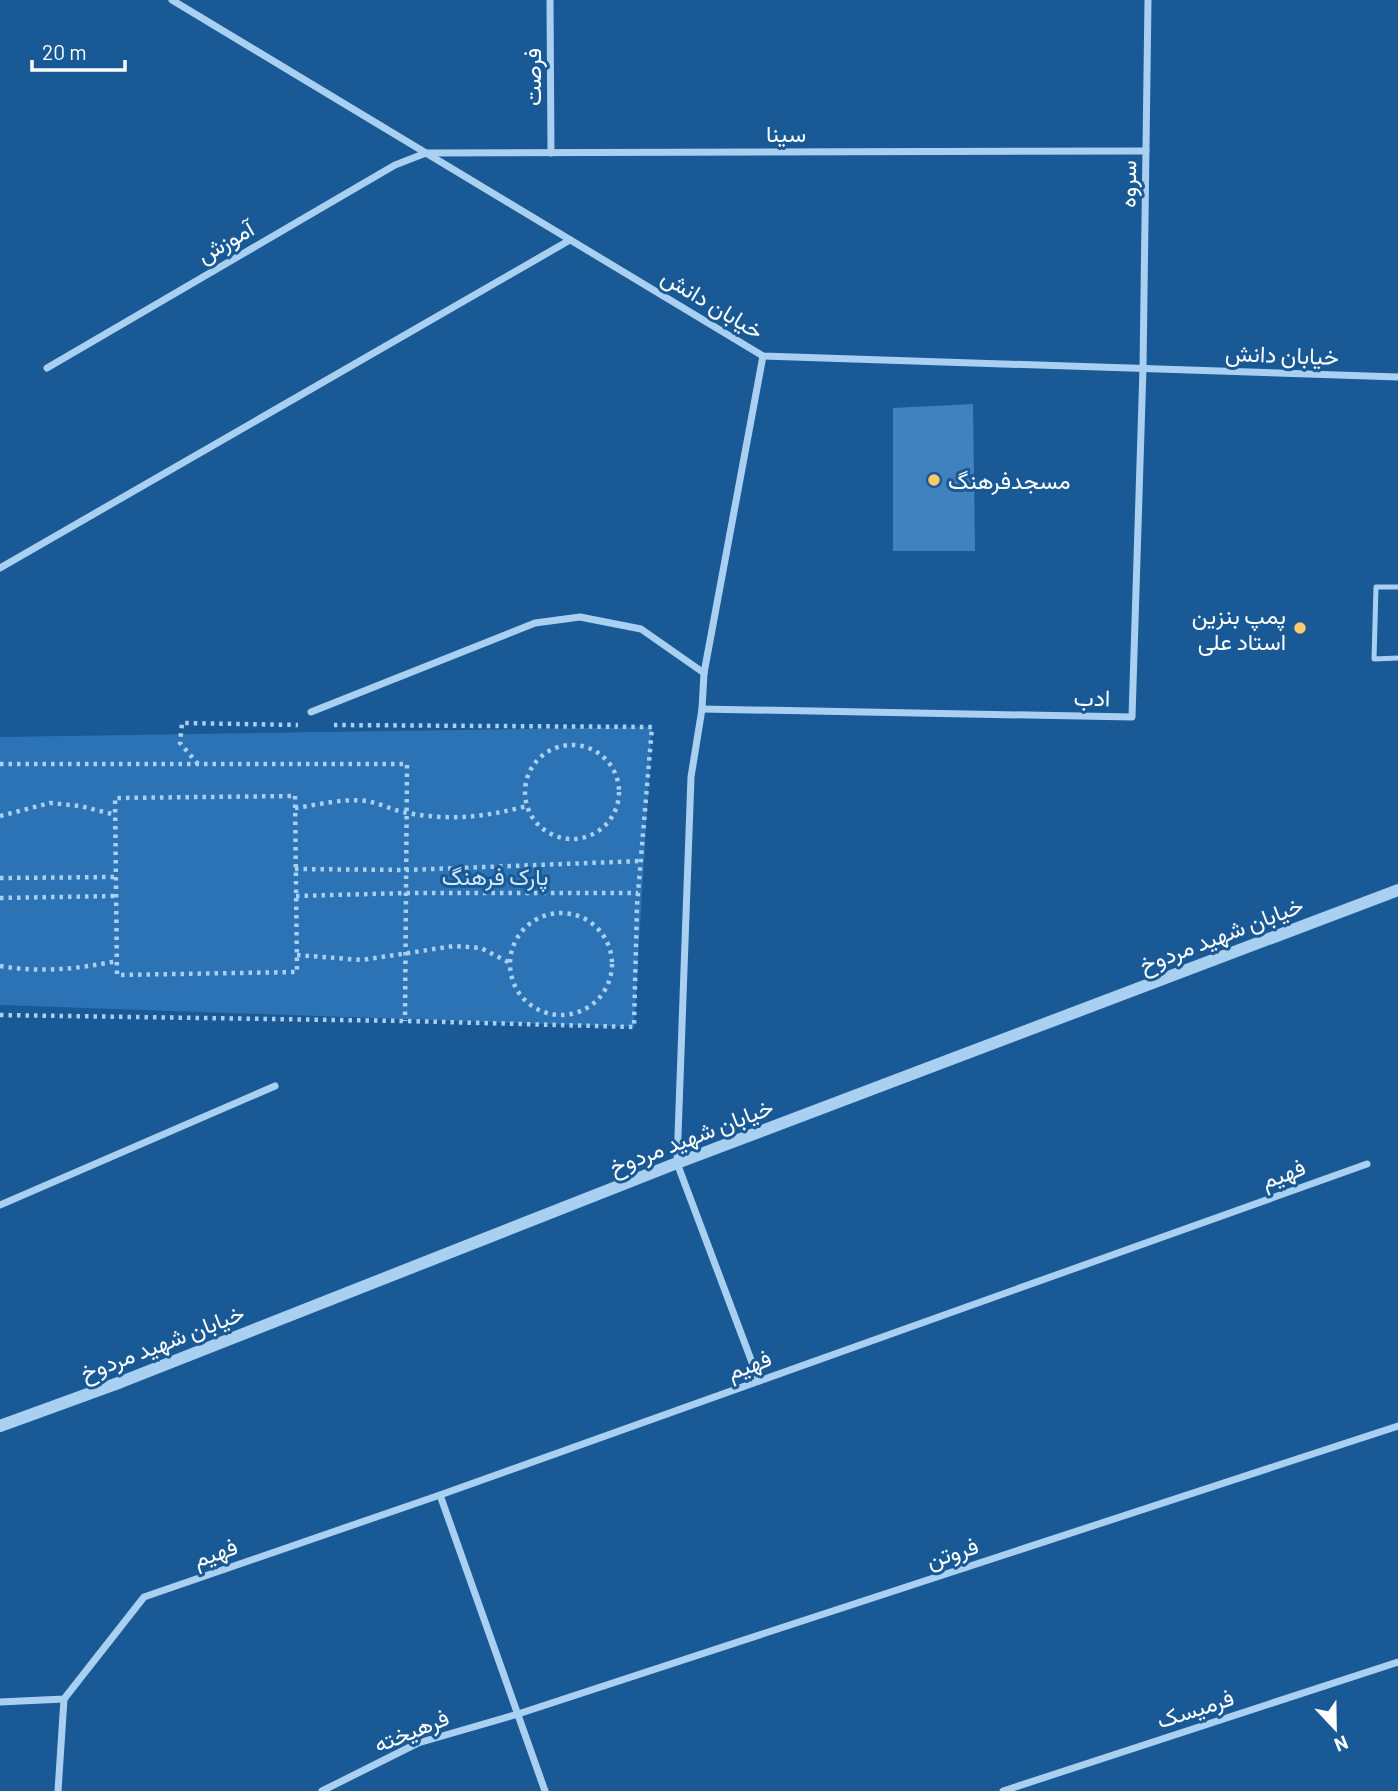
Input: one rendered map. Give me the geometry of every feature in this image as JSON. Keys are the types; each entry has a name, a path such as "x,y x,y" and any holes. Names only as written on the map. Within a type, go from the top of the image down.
{"street":[{"name":"خیابان دانش","path":"172,0 763,356 1398,377"},
{"name":"فرصت","path":"550,0 551,153"},
{"name":"سروه","path":"1143,368 1148,0"},
{"name":"سینا","path":"426,153 1146,151"},
{"name":"آموزش","path":"47,368 395,165 426,153"},
{"path":"0,568 570,240"},
{"path":"759,1381 677,1163 691,777 702,709 704,673 763,356"},
{"name":"ادب","path":"702,709 1132,717 1143,368"},
{"path":"311,712 535,623 580,617 641,629 704,673"},
{"name":"خیابان شهید مردوخ","path":"0,1426 121,1382 677,1163 1398,890"},
{"path":"0,1205 275,1086"},
{"name":"فهیم","path":"64,1699 144,1597 440,1495 1367,1164"},
{"name":"فروتن","path":"518,1714 1398,1426"},
{"path":"440,1495 545,1791"},
{"name":"فرمیسک","path":"1003,1791 1398,1662"},
{"path":"0,1702 64,1699 58,1791"},
{"name":"فرهیخته","path":"322,1791 418,1743 518,1714"}],"lane":[{"path":"1398,587 1376,587 1374,659 1398,658"}],"path":[{"path":"198,764 180,743 182,723 307,725"},
{"path":"0,1015 634,1027 638,893 652,727 321,725"},
{"path":"566,745 583,746 608,760 620,787 616,809 604,828 577,839 562,838 546,832 534,821 527,806 525,790 528,774 537,760 550,750 566,745"},
{"path":"0,764 407,764 405,1021"},
{"path":"295,796 295,808 297,972 117,975 115,798 295,796"},
{"path":"295,808 334,802 366,801 407,813 456,818 477,817 527,806"},
{"path":"0,816 50,803 80,806 116,816"},
{"path":"295,869 407,870 641,861"},
{"path":"0,878 116,877"},
{"path":"296,896 638,893"},
{"path":"0,898 116,896"},
{"path":"569,913 591,923 607,941 612,956 612,972 606,988 596,1001 583,1010 566,1015 549,1014 533,1007 520,995 513,980 510,963 513,946 522,932 535,920 551,914 569,913"},
{"path":"297,955 362,960 454,946 481,948 510,963"},
{"path":"0,966 30,971 73,969 117,961"}],"green space":[{"name":"پارک فرهنگ","path":"652,727 634,1027 0,1005 0,737"}],"building":[{"name":"مسجدفرهنگ","path":"973,404 975,551 893,551 893,408"}],"place":[{"name":"مسجدفرهنگ","path":"934,480"},
{"name":"پمپ بنزین استاد علی","path":"1300,628"}]}
